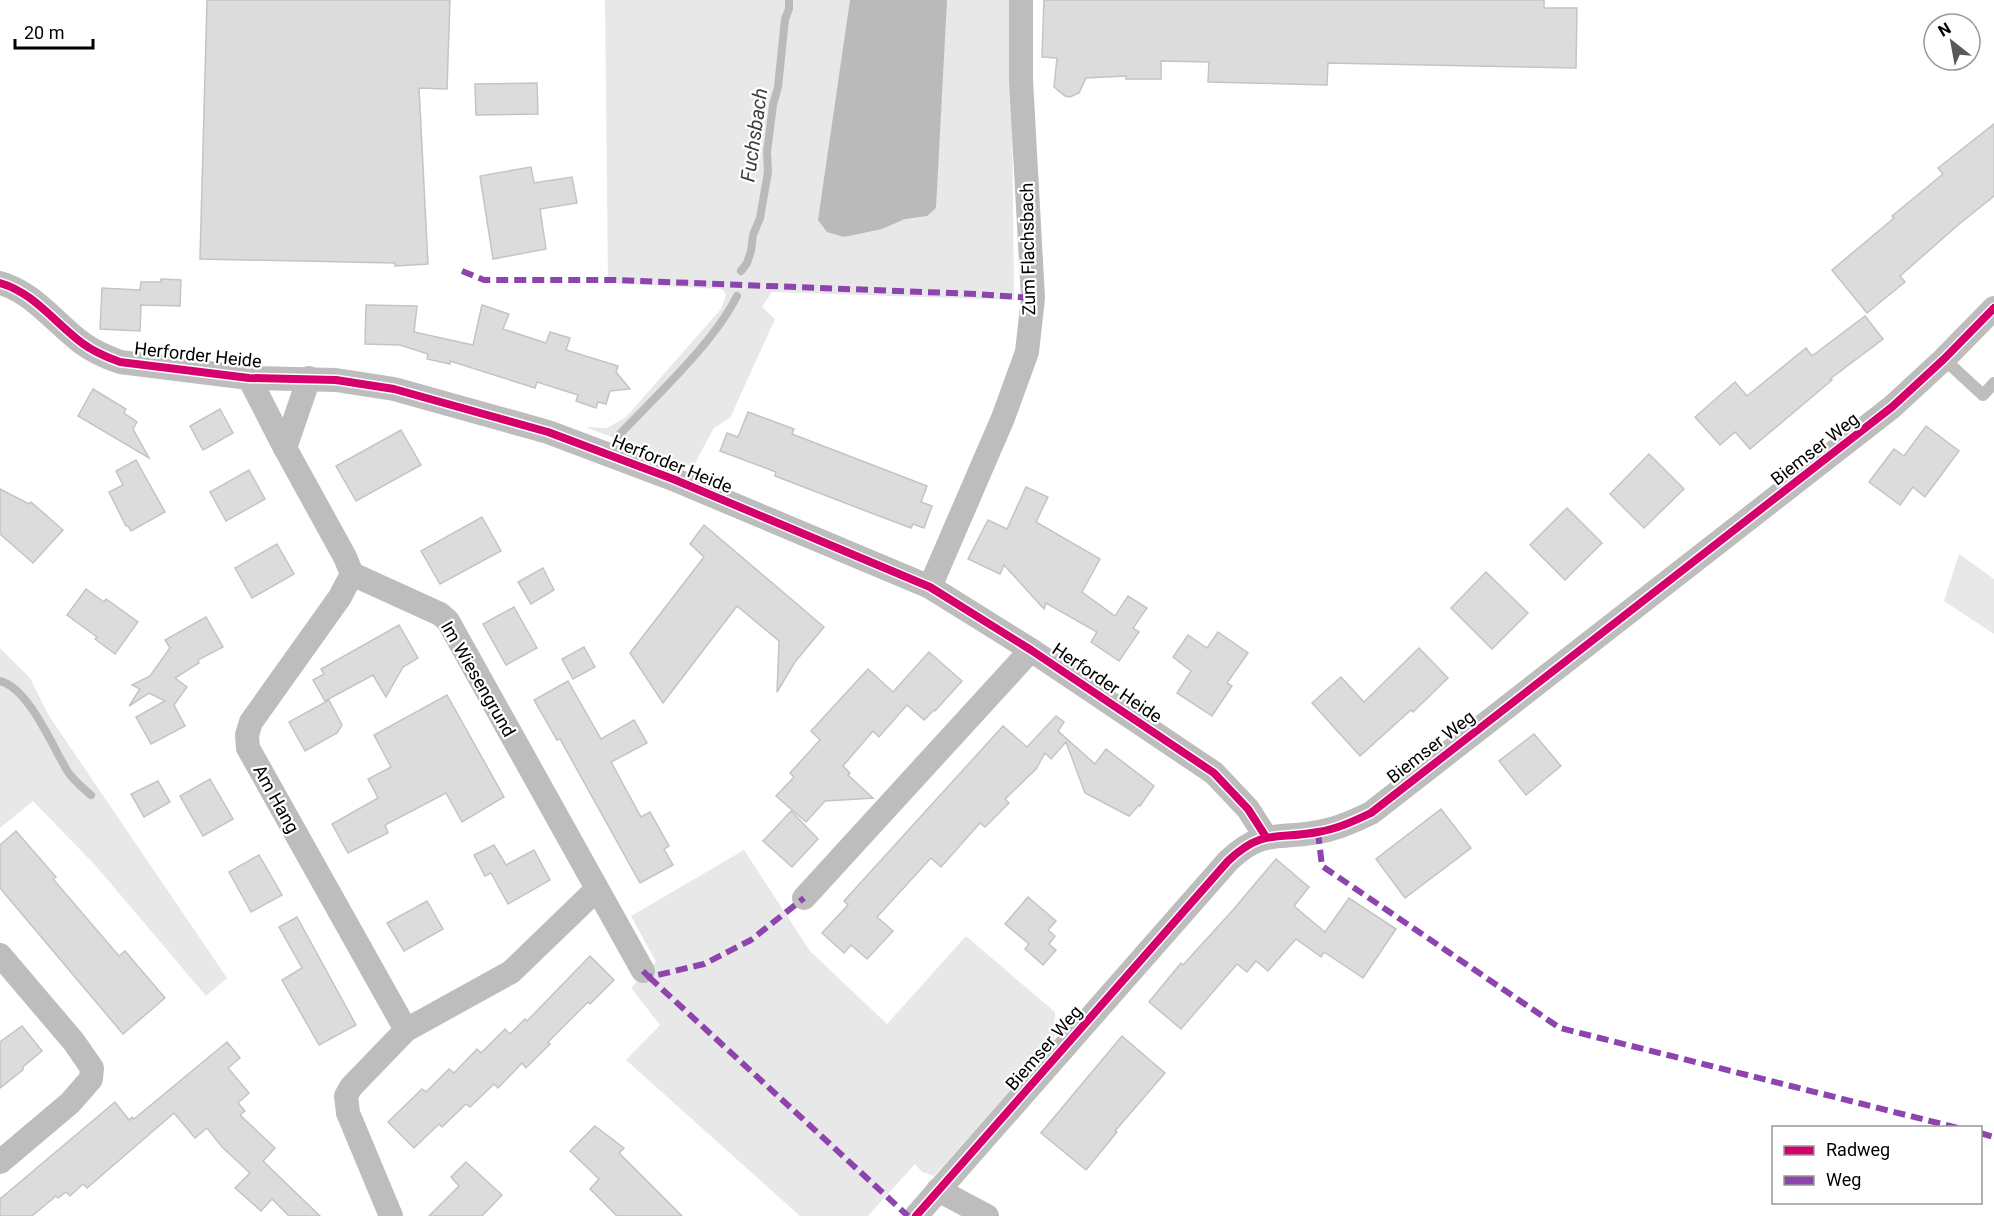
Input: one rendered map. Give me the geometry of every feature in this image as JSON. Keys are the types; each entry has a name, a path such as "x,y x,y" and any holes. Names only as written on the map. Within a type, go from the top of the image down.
{"street":[{"name":"Zum Flachsbach","path":"930,587 1003,418 1027,352 1033,298 1021,80 1021,0"},
{"name":"Herforder Heide","path":"0,283 8,285 33,300 82,343 120,362 249,378 336,380 394,389 548,432 673,479 930,587 1031,650 1214,773 1248,809 1266,837"},
{"name":"Biemser Weg","path":"916,1216 1228,861 1243,847 1266,837 1318,832 1353,822 1371,813 1876,420 1944,359 1994,308"},
{"path":"249,378 345,556 352,574"},
{"path":"285,448 309,378"},
{"name":"Im Wiesengrund","path":"352,574 441,614 448,621 643,971"},
{"name":"Am Hang","path":"352,574 340,597 251,722 247,735 248,748 406,1030"},
{"name":"Herforder Heide","path":"804,898 1031,650"},
{"path":"391,1216 348,1113 346,1096 351,1087 406,1030 511,972 596,890"},
{"path":"0,955 74,1042 92,1068 91,1079 70,1103 0,1162"},
{"path":"938,1190 987,1216"}],"lane":[{"path":"1944,359 1983,395 1994,383"}],"shaded area":[{"path":"605,0 1011,0 1014,300 772,292 762,307 775,319 730,418 714,428 693,467 585,427 607,428 626,417 721,309 726,295 722,289 608,283"},
{"path":"850,0 947,0 936,208 927,216 905,219 882,229 844,237 827,232 818,220"},
{"path":"1959,554 1994,579 1994,634 1944,601"},
{"path":"0,648 30,678 49,716 227,978 206,996 96,866 33,801 0,828"},
{"path":"744,850 810,951 887,1024 966,936 1055,1012 1054,1042 934,1176 922,1172 915,1164 868,1216 800,1216 626,1060 660,1025 631,988 656,962 631,916"}],"building":[{"path":"207,0 450,0 447,89 419,88 428,264 395,266 395,263 200,259"},
{"path":"1044,0 1544,0 1544,8 1577,8 1576,68 1328,63 1327,85 1208,82 1209,62 1161,61 1161,79 1126,79 1126,76 1086,78 1079,93 1070,97 1065,96 1054,87 1057,58 1042,57"},
{"path":"537,83 538,114 476,115 475,84"},
{"path":"1994,124 1994,196 1900,276 1905,282 1867,313 1832,270 1943,174 1938,168"},
{"path":"531,167 534,183 572,177 577,203 540,209 546,249 493,259 480,176"},
{"path":"161,279 181,280 180,306 141,305 140,331 100,329 102,288 140,290 141,282 161,282"},
{"path":"366,305 417,306 414,332 473,345 482,305 509,314 503,329 546,343 550,332 570,338 566,350 618,366 616,372 630,389 610,391 606,404 598,402 596,408 576,401 578,395 537,382 535,388 450,361 450,364 427,359 428,354 400,345 365,344"},
{"path":"1865,316 1883,339 1830,379 1832,380 1750,449 1735,432 1720,445 1695,417 1735,382 1747,396 1806,348 1812,356"},
{"path":"93,389 126,409 124,413 137,422 133,429 149,458 78,416"},
{"path":"220,409 233,433 203,450 190,426"},
{"path":"748,412 794,429 792,434 927,486 921,502 932,506 924,528 913,524 911,528 775,476 776,472 720,451 727,433 738,437"},
{"path":"1926,426 1959,451 1925,497 1913,487 1900,505 1869,482 1894,449 1904,456"},
{"path":"401,430 421,465 356,501 336,466"},
{"path":"1649,454 1684,489 1644,528 1610,494"},
{"path":"136,460 165,512 131,531 126,526 109,492 123,485 116,471"},
{"path":"249,470 265,499 226,521 210,492"},
{"path":"1026,487 1048,497 1036,522 1100,559 1082,592 1115,616 1128,596 1147,608 1133,628 1139,632 1119,661 1091,642 1097,632 1046,603 1044,609 1004,565 1000,574 968,559 988,520 1007,529"},
{"path":"0,489 29,504 31,502 63,530 33,563 0,534"},
{"path":"1567,508 1602,543 1565,580 1530,545"},
{"path":"482,517 501,551 440,584 421,551"},
{"path":"704,525 824,627 795,662 777,692 779,641 737,606 663,703 630,653 704,557 690,544"},
{"path":"277,544 294,574 252,598 235,568"},
{"path":"543,568 554,590 531,604 518,582"},
{"path":"1486,572 1528,613 1492,649 1451,608"},
{"path":"86,589 104,602 106,599 138,622 115,654 95,639 97,637 67,615"},
{"path":"514,607 537,648 506,665 483,624"},
{"path":"206,617 223,647 198,660 199,663 175,678 187,687 174,705 185,726 151,744 136,717 165,701 149,693 129,706 140,689 132,685 150,676 170,648 165,640"},
{"path":"399,625 418,658 403,667 386,697 373,675 325,701 313,680 324,674 321,669"},
{"path":"1218,632 1248,653 1227,683 1232,686 1212,716 1177,693 1191,671 1173,657 1188,635 1207,648"},
{"path":"584,647 595,667 573,679 562,659"},
{"path":"1419,648 1448,678 1413,712 1411,710 1360,756 1312,703 1341,677 1364,702"},
{"path":"929,652 962,681 924,720 907,705 879,737 873,731 843,766 850,773 848,775 873,798 825,801 806,822 776,796 794,777 790,773 820,740 811,731 868,669 893,692"},
{"path":"568,681 601,739 634,720 647,743 611,762 641,817 650,812 669,846 664,849 673,865 640,883 560,739 557,740 534,700"},
{"path":"447,695 504,797 462,822 446,793 385,825 388,833 348,853 332,824 378,798 368,779 391,767 374,735"},
{"path":"329,700 342,725 337,733 305,751 289,722"},
{"path":"1056,716 1064,722 1058,731 1095,764 1106,749 1154,786 1140,806 1129,816 1085,793 1066,742 1051,759 1045,753 1036,769 1005,799 1009,803 985,827 980,823 941,867 931,858 877,917 893,931 867,959 851,945 844,953 822,933 848,905 844,901 1003,726 1027,747"},
{"path":"1534,734 1561,766 1526,795 1499,761"},
{"path":"210,779 233,819 203,836 180,796"},
{"path":"158,781 170,802 144,817 131,794"},
{"path":"1441,809 1471,848 1405,898 1376,859"},
{"path":"791,811 818,839 792,867 763,841"},
{"path":"16,831 56,877 53,879 119,956 125,951 165,998 123,1034 0,888 0,845"},
{"path":"494,845 506,865 534,850 550,880 508,904 491,873 485,876 474,855"},
{"path":"259,855 282,895 251,912 229,872"},
{"path":"1276,859 1309,887 1294,906 1325,932 1349,898 1396,929 1363,978 1324,952 1321,957 1296,939 1268,971 1256,961 1247,972 1237,964 1181,1029 1149,1002 1181,963 1183,965"},
{"path":"1028,897 1056,921 1048,930 1055,936 1049,944 1056,950 1043,965 1025,949 1029,944 1005,924"},
{"path":"427,901 443,929 404,951 387,923"},
{"path":"297,917 356,1025 319,1045 282,980 302,968 279,927"},
{"path":"590,956 614,980 548,1042 550,1044 526,1068 522,1063 498,1088 494,1084 470,1107 466,1104 442,1127 439,1124 414,1148 388,1122 422,1089 426,1092 449,1069 454,1073 477,1049 481,1053 505,1029 510,1034 525,1019 527,1021"},
{"path":"22,1026 42,1051 0,1088 0,1042"},
{"path":"1122,1036 1165,1073 1115,1131 1117,1132 1086,1170 1041,1133"},
{"path":"227,1042 240,1058 228,1068 249,1093 238,1103 245,1111 240,1115 275,1148 263,1161 320,1216 289,1216 272,1199 261,1211 235,1188 250,1173 222,1147 207,1128 195,1138 174,1113 87,1188 83,1184 70,1196 66,1192 58,1198 56,1196 32,1216 0,1216 0,1199 115,1102 129,1120 132,1117 134,1119"},
{"path":"595,1126 624,1148 619,1153 682,1216 617,1216 590,1189 599,1179 570,1151"},
{"path":"466,1162 502,1195 482,1216 429,1216 459,1186 451,1177"}],"waterway":[{"name":"Fuchsbach","path":"741,271 747,263 753,235 760,218 768,172 767,152 773,105 778,87 789,0"},
{"name":"Fuchsbach","path":"617,437 699,351 727,314 737,296"},
{"path":"0,681 11,686 21,695 39,720 68,772 91,795"}],"marked path":[{"path":"462,271 484,280 614,280 1033,298"},
{"path":"1318,832 1322,866 1560,1028 1950,1126"},
{"path":"643,971 649,977 704,964 751,940 804,898"},
{"path":"649,977 908,1216"},
{"path":"1982,1134 1994,1137"}],"cycle path":[{"path":"0,283 23,293 87,346 120,362 249,378 336,380 394,389 548,432 673,479 930,587 1031,650 1214,773 1248,809 1266,837"},
{"path":"916,1216 1228,861 1261,839 1325,831 1371,813 1892,407 1994,308"}]}
